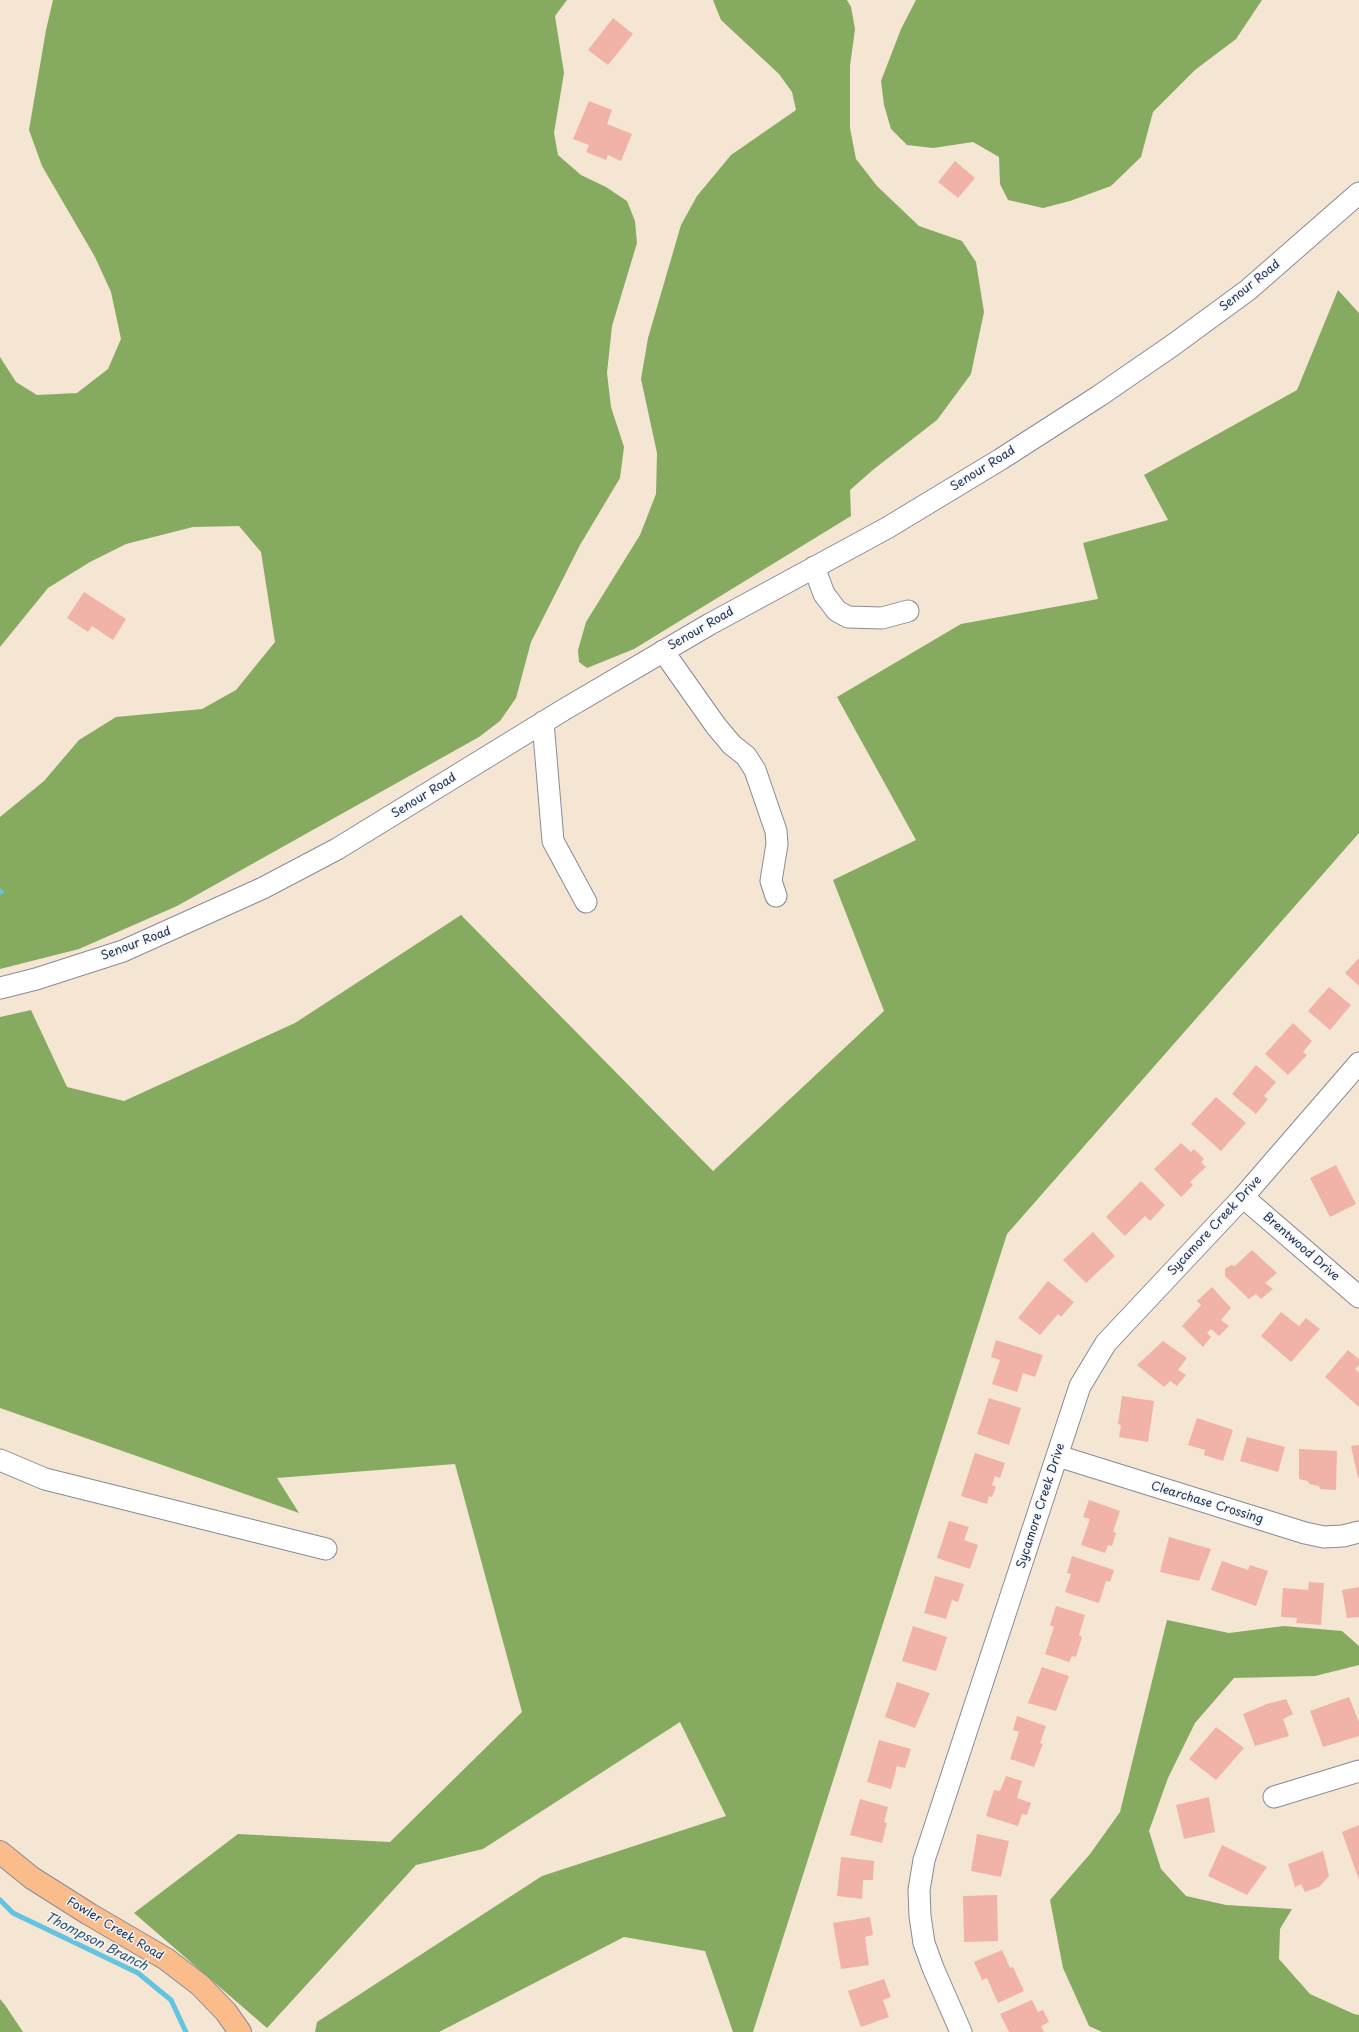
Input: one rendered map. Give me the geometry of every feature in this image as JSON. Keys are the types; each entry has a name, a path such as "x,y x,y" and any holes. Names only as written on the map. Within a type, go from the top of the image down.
{"main road":[{"name":"Fowler Creek Road","path":"0,1852 32,1878 89,1914 166,1959 194,1980 226,2012 240,2032"}],"street":[{"name":"Senour Road","path":"0,988 36,979 123,951 263,888 337,849 543,722 663,651 894,524 1001,459 1099,396 1248,290 1359,193"},
{"path":"814,567 824,594 837,611 848,617 882,618 908,611"},
{"path":"663,651 716,726 732,745 746,756 755,770 776,831 778,844 771,881 776,896"},
{"path":"543,722 553,841 586,902"},
{"name":"Sycamore Creek Drive","path":"961,2032 933,1968 924,1943 920,1916 919,1890 924,1860 1080,1386 1106,1342 1243,1197 1359,1064"},
{"name":"Brentwood Drive","path":"1243,1197 1359,1297"},
{"name":"Clearchase Crossing","path":"1058,1456 1305,1533 1324,1537 1343,1536 1359,1532"},
{"path":"0,1460 45,1479 326,1549"},
{"path":"1274,1797 1359,1771"}],"green space":[{"path":"53,0 567,0 555,16 564,73 554,133 558,155 581,175 606,187 627,201 635,221 637,243 612,326 607,373 611,407 624,447 620,478 580,545 531,642 516,698 500,721 479,737 177,906 79,949 0,969 0,817 44,781 79,740 116,717 202,709 236,690 275,642 261,552 239,526 193,527 126,544 90,562 48,588 0,647 0,357 16,382 37,395 77,393 108,369 121,339 111,292 95,257 42,166 29,130 46,30"},
{"path":"713,0 847,0 851,7 855,29 850,66 850,128 856,159 877,186 919,226 962,241 976,262 984,312 971,374 937,420 874,469 850,490 851,516 634,649 587,668 579,662 578,650 586,622 640,535 656,494 657,453 641,379 648,338 681,225 697,196 731,155 796,110 792,92 779,74 721,20"},
{"path":"916,0 1262,0 1236,39 1195,70 1153,112 1141,157 1111,186 1070,201 1043,208 1008,200 1000,184 999,157 973,142 933,148 907,145 891,129 884,105 881,81 901,29"},
{"path":"1338,290 1359,313 1359,833 1007,1234 753,2032 733,2032 705,1951 624,1937 439,2032 315,2032 317,2022 542,1876 726,1816 680,1722 483,1849 416,1865 267,2028 134,1913 238,1834 390,1842 522,1712 455,1464 277,1478 299,1513 0,1408 0,1017 31,1010 67,1087 124,1101 295,1023 461,915 713,1171 884,1011 833,880 916,840 837,697 961,624 1098,599 1083,543 1168,520 1144,475 1297,390"},
{"path":"1167,1620 1229,1633 1284,1626 1342,1631 1359,1646 1359,1665 1315,1676 1234,1678 1195,1723 1168,1778 1149,1831 1161,1869 1186,1896 1226,1905 1292,1909 1280,1929 1279,1959 1310,1994 1359,2015 1359,2032 1102,2032 1089,2026 1063,1968 1050,1900 1090,1854 1120,1812"},
{"path":"0,1999 5,2005 23,2032 0,2032"}],"building":[{"path":"613,18 633,34 608,65 588,50"},
{"path":"589,101 612,110 607,124 632,134 621,161 608,155 606,160 586,152 589,145 573,139"},
{"path":"955,161 975,178 958,198 938,182"},
{"path":"84,592 126,619 113,640 92,626 88,632 67,618"},
{"path":"1359,958 1359,986 1345,973"},
{"path":"1329,987 1351,1005 1330,1030 1308,1011"},
{"path":"1293,1023 1312,1041 1303,1052 1307,1055 1288,1075 1265,1054"},
{"path":"1256,1065 1276,1082 1264,1096 1268,1099 1256,1114 1232,1094"},
{"path":"1216,1097 1246,1123 1221,1151 1191,1124"},
{"path":"1181,1143 1191,1152 1194,1149 1204,1159 1201,1162 1206,1167 1190,1182 1193,1185 1181,1197 1154,1169"},
{"path":"1336,1165 1356,1204 1330,1217 1310,1178"},
{"path":"1141,1181 1165,1205 1150,1221 1145,1216 1125,1236 1106,1217"},
{"path":"1093,1232 1115,1256 1086,1283 1063,1260"},
{"path":"1252,1250 1277,1273 1265,1283 1273,1289 1261,1299 1256,1294 1249,1299 1225,1276 1225,1269 1231,1265 1235,1266"},
{"path":"1048,1281 1074,1302 1061,1317 1058,1314 1040,1335 1018,1318"},
{"path":"1212,1287 1231,1308 1221,1320 1229,1326 1219,1336 1211,1329 1207,1333 1211,1337 1203,1347 1182,1326 1201,1305 1197,1301"},
{"path":"1281,1312 1299,1326 1306,1318 1320,1329 1291,1362 1261,1336"},
{"path":"996,1340 1043,1355 1035,1377 1023,1373 1017,1392 992,1384 1000,1360 991,1357"},
{"path":"1163,1341 1187,1358 1178,1370 1186,1375 1177,1386 1170,1381 1164,1387 1137,1365"},
{"path":"1348,1350 1359,1359 1359,1365 1355,1369 1359,1373 1359,1407 1325,1377"},
{"path":"1122,1396 1154,1401 1148,1442 1119,1437 1121,1425 1118,1424"},
{"path":"989,1398 1021,1408 1009,1445 977,1434"},
{"path":"1197,1418 1233,1430 1223,1461 1204,1455 1205,1450 1188,1445"},
{"path":"1247,1437 1285,1447 1278,1472 1240,1461"},
{"path":"1359,1445 1359,1478 1358,1478 1351,1446"},
{"path":"1299,1449 1337,1451 1336,1490 1320,1489 1319,1486 1309,1484 1308,1481 1299,1479"},
{"path":"975,1453 1005,1463 1000,1478 995,1476 992,1485 996,1487 992,1497 989,1496 987,1504 961,1496"},
{"path":"1089,1500 1120,1511 1113,1532 1116,1533 1112,1546 1108,1545 1105,1553 1081,1545 1090,1519 1083,1517"},
{"path":"949,1521 969,1527 964,1540 978,1545 970,1569 937,1558"},
{"path":"1169,1537 1211,1549 1199,1581 1160,1572"},
{"path":"1072,1556 1114,1570 1110,1582 1106,1581 1099,1603 1065,1592 1071,1574 1067,1573"},
{"path":"1222,1561 1248,1570 1250,1565 1268,1571 1256,1606 1211,1590"},
{"path":"935,1576 964,1584 958,1602 952,1600 946,1619 924,1613"},
{"path":"1309,1582 1324,1583 1321,1625 1296,1623 1297,1618 1281,1617 1283,1588 1308,1590"},
{"path":"1359,1587 1359,1617 1347,1618 1342,1590"},
{"path":"1056,1606 1085,1615 1079,1635 1082,1637 1076,1657 1072,1656 1069,1662 1045,1654 1054,1627 1050,1625"},
{"path":"913,1626 947,1637 936,1671 902,1661"},
{"path":"1042,1667 1069,1676 1056,1711 1028,1703"},
{"path":"897,1682 930,1693 915,1728 885,1717"},
{"path":"1349,1697 1359,1722 1359,1736 1323,1747 1310,1711"},
{"path":"1286,1699 1293,1714 1283,1719 1289,1736 1255,1746 1243,1714 1267,1704"},
{"path":"1017,1716 1046,1726 1040,1743 1043,1744 1034,1767 1010,1759 1019,1732 1013,1730"},
{"path":"1216,1727 1244,1748 1216,1780 1189,1759"},
{"path":"879,1740 911,1749 905,1768 897,1766 891,1789 867,1782"},
{"path":"1006,1776 1022,1781 1017,1798 1031,1803 1027,1815 1022,1814 1018,1826 986,1816 994,1790 1000,1791"},
{"path":"1209,1797 1215,1832 1184,1839 1176,1805"},
{"path":"860,1799 888,1807 884,1822 887,1823 882,1843 850,1835"},
{"path":"1359,1825 1359,1880 1342,1832"},
{"path":"977,1834 1009,1841 1001,1877 971,1871"},
{"path":"1222,1845 1267,1867 1247,1895 1208,1876"},
{"path":"1323,1851 1329,1876 1319,1887 1305,1892 1301,1884 1295,1887 1288,1864"},
{"path":"841,1857 874,1861 873,1880 863,1880 862,1899 837,1896"},
{"path":"997,1895 998,1941 964,1942 963,1896"},
{"path":"870,1917 873,1935 865,1937 869,1965 841,1969 833,1923"},
{"path":"1002,1950 1010,1968 1013,1967 1024,1991 998,2003 987,1978 982,1980 974,1962"},
{"path":"884,1979 891,1997 883,2000 889,2017 861,2027 848,1991"},
{"path":"1032,2000 1038,2012 1043,2010 1049,2022 1041,2026 1044,2032 1009,2032 1000,2014"}],"waterway":[{"name":"Thompson Branch","path":"0,1900 13,1913 138,1973 171,2000 186,2032"}]}
